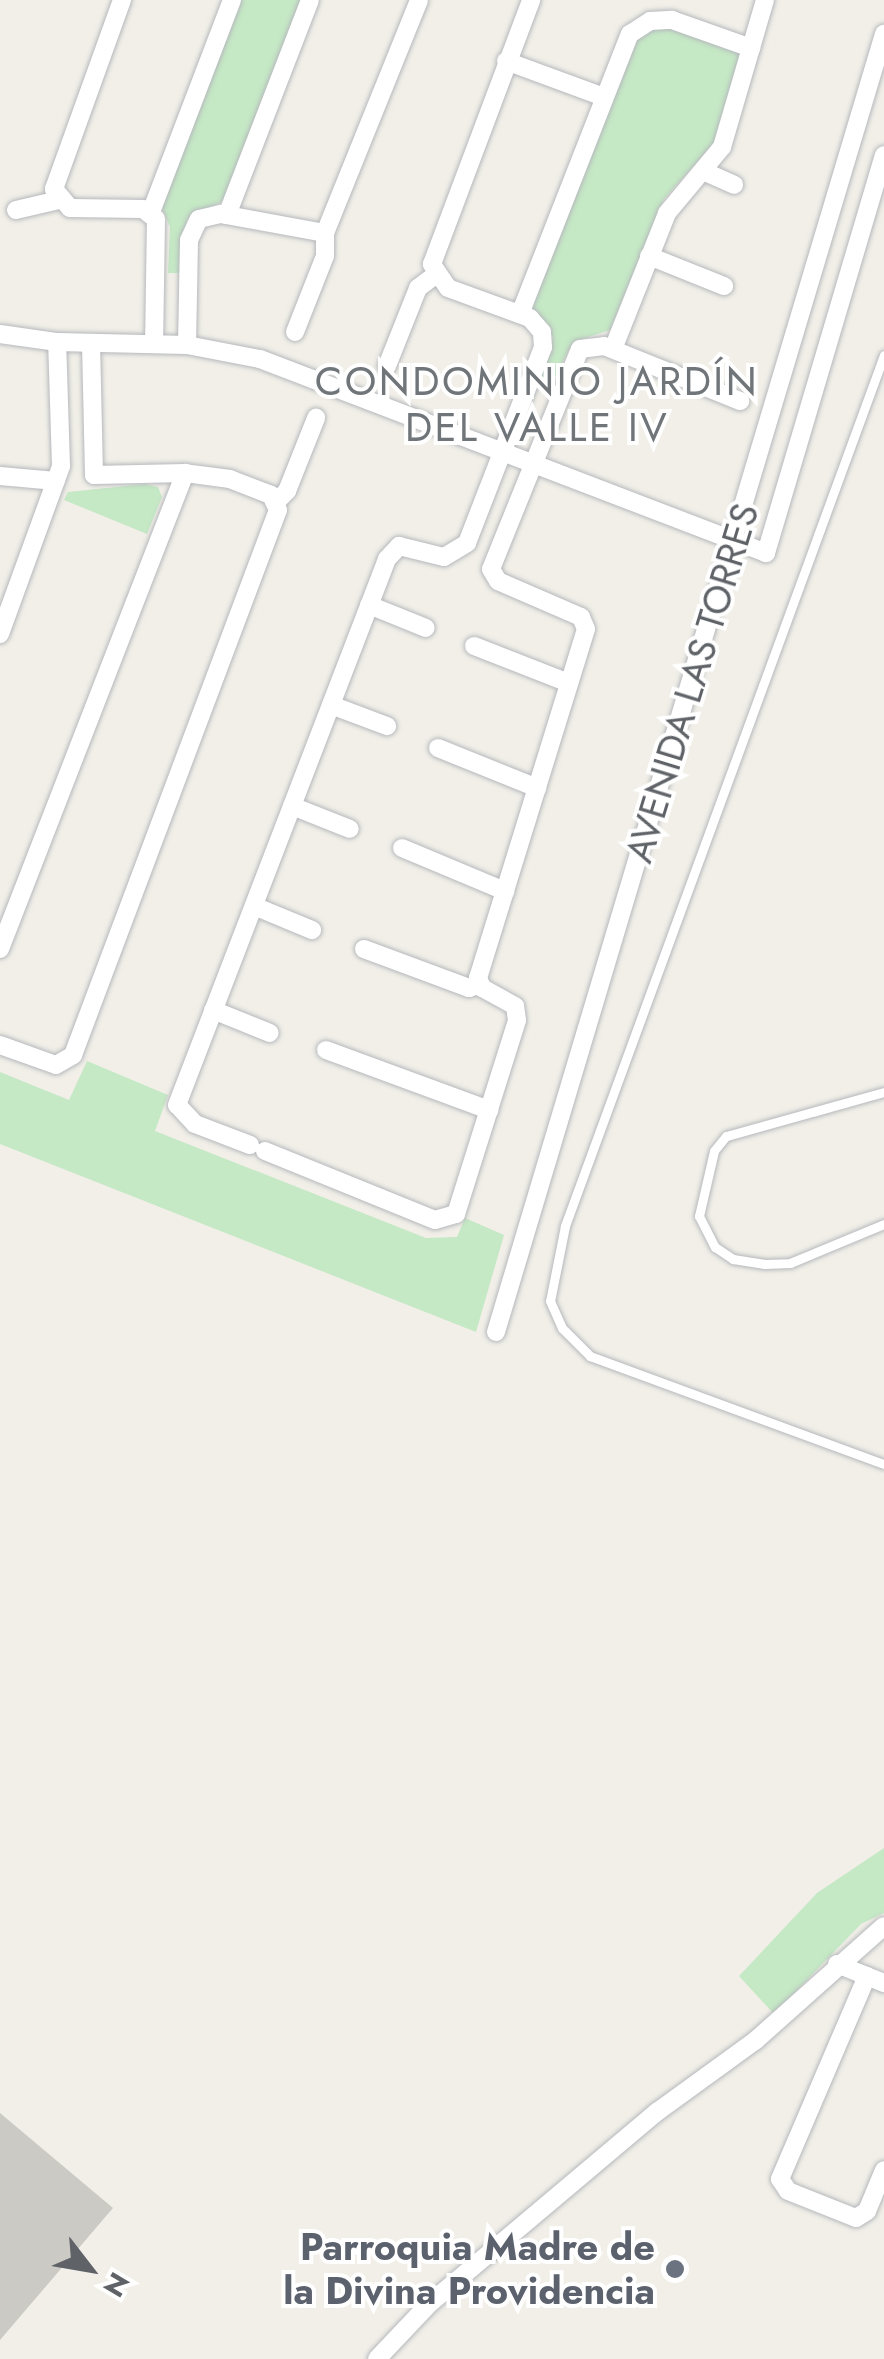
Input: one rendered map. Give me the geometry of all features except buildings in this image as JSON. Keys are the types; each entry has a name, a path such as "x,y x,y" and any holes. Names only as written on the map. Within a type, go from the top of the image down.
{"street":[{"path":"59,200 56,175 122,0"},
{"path":"154,342 160,234 151,212 232,0"},
{"path":"227,215 310,0"},
{"path":"296,332 325,256 325,233 419,0"},
{"path":"480,984 515,1006 517,1020 448,1221 195,1124 177,1105 370,604 398,546 433,557 461,550 543,347 540,327 520,314 448,288 435,275 434,256 531,0"},
{"path":"613,349 675,198 722,147 766,0"},
{"path":"520,314 625,40 650,21 672,20 751,48"},
{"name":"AVENIDA LAS TORRES","path":"496,1332 884,34"},
{"path":"506,61 601,96"},
{"name":"AVENIDA LAS TORRES","path":"735,541 766,553 884,155"},
{"path":"703,171 734,185"},
{"path":"16,210 59,200 74,209 151,212"},
{"path":"187,345 190,234 204,216 227,215 325,233"},
{"path":"649,256 724,286"},
{"path":"387,366 418,288 435,275"},
{"path":"0,334 91,344 187,345 270,363 735,541"},
{"path":"0,634 56,481 62,451 57,342"},
{"path":"91,344 94,476 185,473 230,479 276,502"},
{"path":"480,984 586,629 582,617 498,581 491,568 576,353 592,344 613,349 740,401"},
{"path":"0,1045 56,1065 73,1055 276,520 276,502 288,491 316,418"},
{"path":"0,949 185,473"},
{"path":"0,476 56,481"},
{"path":"370,604 426,628"},
{"path":"474,646 569,683"},
{"path":"331,705 387,726"},
{"path":"438,748 537,788"},
{"path":"292,806 350,829"},
{"path":"402,848 505,890"},
{"path":"254,906 312,930"},
{"path":"364,949 469,988 480,984"},
{"path":"214,1010 270,1033"},
{"path":"326,1050 488,1110"},
{"path":"376,2359 430,2303 658,2112 756,2040 884,1926"},
{"path":"837,1964 875,1980 780,2180 788,2191 861,2218 884,2170"}],"lane":[{"path":"884,355 564,1226 550,1301 562,1328 590,1356 884,1464"},
{"path":"884,1092 726,1136 714,1151 699,1216 715,1247 733,1260 764,1264 806,1258 884,1224"}],"green space":[{"path":"238,0 304,0 226,199 187,219 180,273 168,273 170,227 160,203"},
{"path":"663,23 740,54 715,142 664,199 610,330 573,342 551,385 540,381 553,337 531,305 632,40"},
{"path":"145,484 158,487 162,497 147,534 64,500 68,492"},
{"path":"87,1061 168,1095 155,1131 426,1238 457,1237 465,1218 504,1235 476,1332 0,1144 0,1072 69,1100"},
{"path":"884,1848 884,1913 861,1924 774,2014 739,1976 817,1893"}],"place":[{"name":"Parroquia Madre de la Divina Providencia","path":"675,2269"}],"district":[{"name":"CONDOMINIO JARDÍN DEL VALLE IV","path":"537,404"}]}
